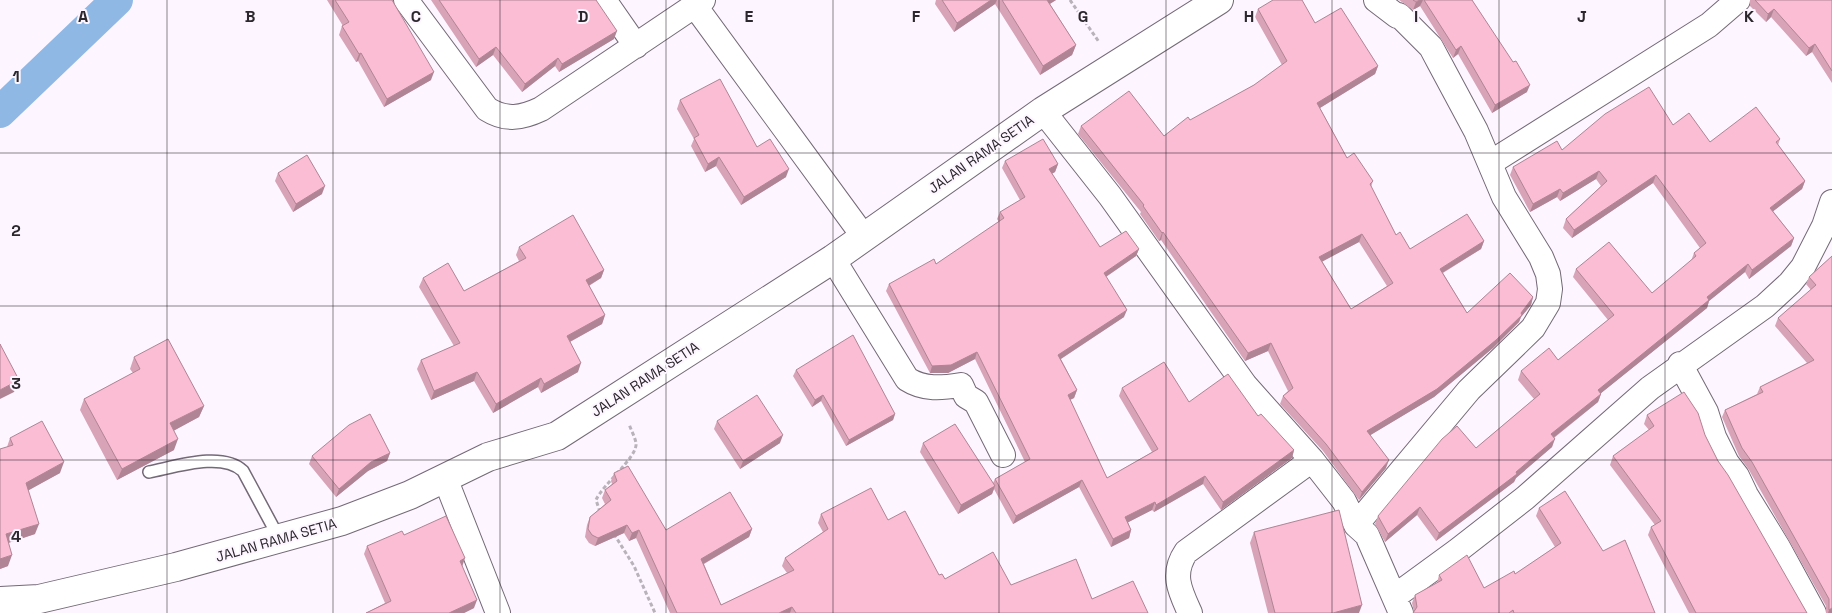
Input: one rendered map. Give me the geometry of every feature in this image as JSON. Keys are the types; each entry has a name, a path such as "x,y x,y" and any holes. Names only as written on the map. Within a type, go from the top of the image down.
{"street":[{"path":"406,0 487,109 499,116 514,118 527,116 541,109 699,3 864,237"},
{"path":"604,0 636,46"},
{"name":"JALAN RAMA SETIA","path":"0,602 41,606 176,567 279,540 342,521 410,495 488,457 557,436 833,259 1043,111 1219,0"},
{"path":"1356,526 1469,390 1533,328 1548,304 1550,289 1548,274 1541,257 1504,197 1476,131 1431,47 1400,15 1396,16 1376,0"},
{"path":"1490,164 1709,25 1738,0"},
{"path":"1043,111 1110,196 1246,385 1312,460 1344,501 1356,526 1367,535 1398,605 1457,551 1525,498 1650,388 1680,364 1766,306 1790,283 1803,267 1824,226 1832,202"},
{"path":"833,259 908,379 918,386 938,388 961,385 966,396 976,402 1003,455"},
{"path":"1680,364 1706,412 1714,437 1727,464 1737,476 1814,613"},
{"path":"1190,613 1177,577 1179,562 1186,552 1312,460"},
{"path":"446,478 498,613"}],"lane":[{"path":"149,472 216,461 234,463 243,471 279,540"}],"path":[{"path":"1070,0 1115,65"},
{"path":"604,517 596,500 600,490 633,454 637,444 618,396"},
{"path":"608,525 634,566 655,613"}],"building":[{"path":"335,0 392,0 434,72 387,99 361,53 359,54 342,26 349,22"},
{"path":"439,0 596,0 617,31 562,64 558,58 525,84 496,47 479,59"},
{"path":"942,0 991,0 957,23"},
{"path":"1002,0 1047,0 1076,45 1043,66"},
{"path":"1273,0 1302,0 1315,23 1341,8 1378,66 1317,103 1347,158 1354,153 1373,181 1370,184 1396,235 1400,232 1410,249 1467,214 1484,241 1440,269 1467,313 1510,273 1533,297 1521,313 1522,315 1496,340 1437,389 1367,431 1389,460 1362,492 1326,444 1283,396 1293,388 1271,343 1248,353 1144,205 1081,126 1129,91 1164,136 1188,117 1190,120 1254,85 1287,61 1258,9","holes":["1362,234 1393,283 1351,309 1319,257"]},
{"path":"1424,0 1472,0 1513,62 1516,61 1530,85 1495,105 1461,46 1456,50"},
{"path":"1755,0 1832,0 1832,71 1815,44 1809,48 1774,9 1768,14"},
{"path":"720,79 757,147 770,139 789,169 744,197 719,157 708,164 694,138 699,135 680,100"},
{"path":"1649,87 1673,125 1689,113 1710,142 1756,107 1780,139 1776,142 1805,181 1770,208 1794,238 1752,270 1748,264 1707,297 1709,300 1598,390 1601,394 1551,434 1555,439 1516,472 1517,474 1439,533 1420,507 1388,534 1378,516 1442,439 1457,426 1476,448 1540,394 1521,371 1549,348 1558,360 1614,315 1576,269 1609,242 1652,293 1696,256 1694,253 1706,243 1656,175 1574,230 1566,219 1607,181 1599,171 1563,193 1560,189 1533,204 1513,167 1557,141 1562,150 1605,114"},
{"path":"1043,139 1058,164 1049,169 1100,247 1126,231 1139,249 1104,273 1127,310 1058,355 1077,390 1068,395 1107,478 1158,449 1122,388 1164,362 1189,402 1228,374 1258,416 1261,414 1294,450 1223,502 1205,476 1156,505 1155,502 1125,517 1131,530 1113,539 1082,480 1016,516 995,479 1030,459 977,352 951,365 932,366 889,284 934,259 936,264 1004,218 1000,212 1025,197 1005,161"},
{"path":"307,155 325,186 296,204 278,173"},
{"path":"573,215 604,270 586,280 605,315 567,336 581,363 544,384 541,378 496,404 477,372 434,391 421,360 460,343 423,278 448,263 464,291 526,258 519,247"},
{"path":"1832,256 1832,608 1829,610 1829,599 1752,462 1742,448 1725,410 1763,392 1760,387 1814,360 1778,318 1816,285 1809,277"},
{"path":"853,335 895,414 849,440 823,395 815,400 796,370"},
{"path":"168,339 204,406 170,423 178,439 122,469 84,399 140,369 134,357"},
{"path":"0,344 19,380 0,390"},
{"path":"1684,392 1698,413 1705,435 1718,461 1728,475 1807,613 1696,613 1651,527 1661,521 1613,456 1654,426 1647,415"},
{"path":"757,395 783,435 743,461 717,421"},
{"path":"370,414 390,453 371,462 339,489 312,456 349,425"},
{"path":"42,421 64,462 26,483 39,524 6,534 12,555 0,559 0,449 13,445 10,438"},
{"path":"955,424 995,486 961,505 923,443"},
{"path":"628,466 666,530 730,492 752,529 701,559 721,605 794,570 785,558 828,529 821,514 871,488 888,520 905,511 939,575 942,574 945,579 993,552 1011,585 1076,559 1092,599 1133,581 1148,613 796,613 792,607 779,613 677,613 639,530 632,533 627,525 598,538 592,535 588,529 590,517 611,500 605,490 617,481 614,473"},
{"path":"1565,491 1603,551 1625,540 1655,613 1514,613 1513,610 1509,613 1413,613 1417,607 1415,595 1442,580 1439,575 1467,555 1484,588 1514,571 1515,574 1561,543 1539,508"},
{"path":"1339,510 1362,605 1333,613 1275,613 1254,532"},
{"path":"446,516 465,558 460,561 477,600 449,613 366,613 391,601 367,546 402,531 404,535"}],"waterway":[{"path":"0,112 117,0"}]}
